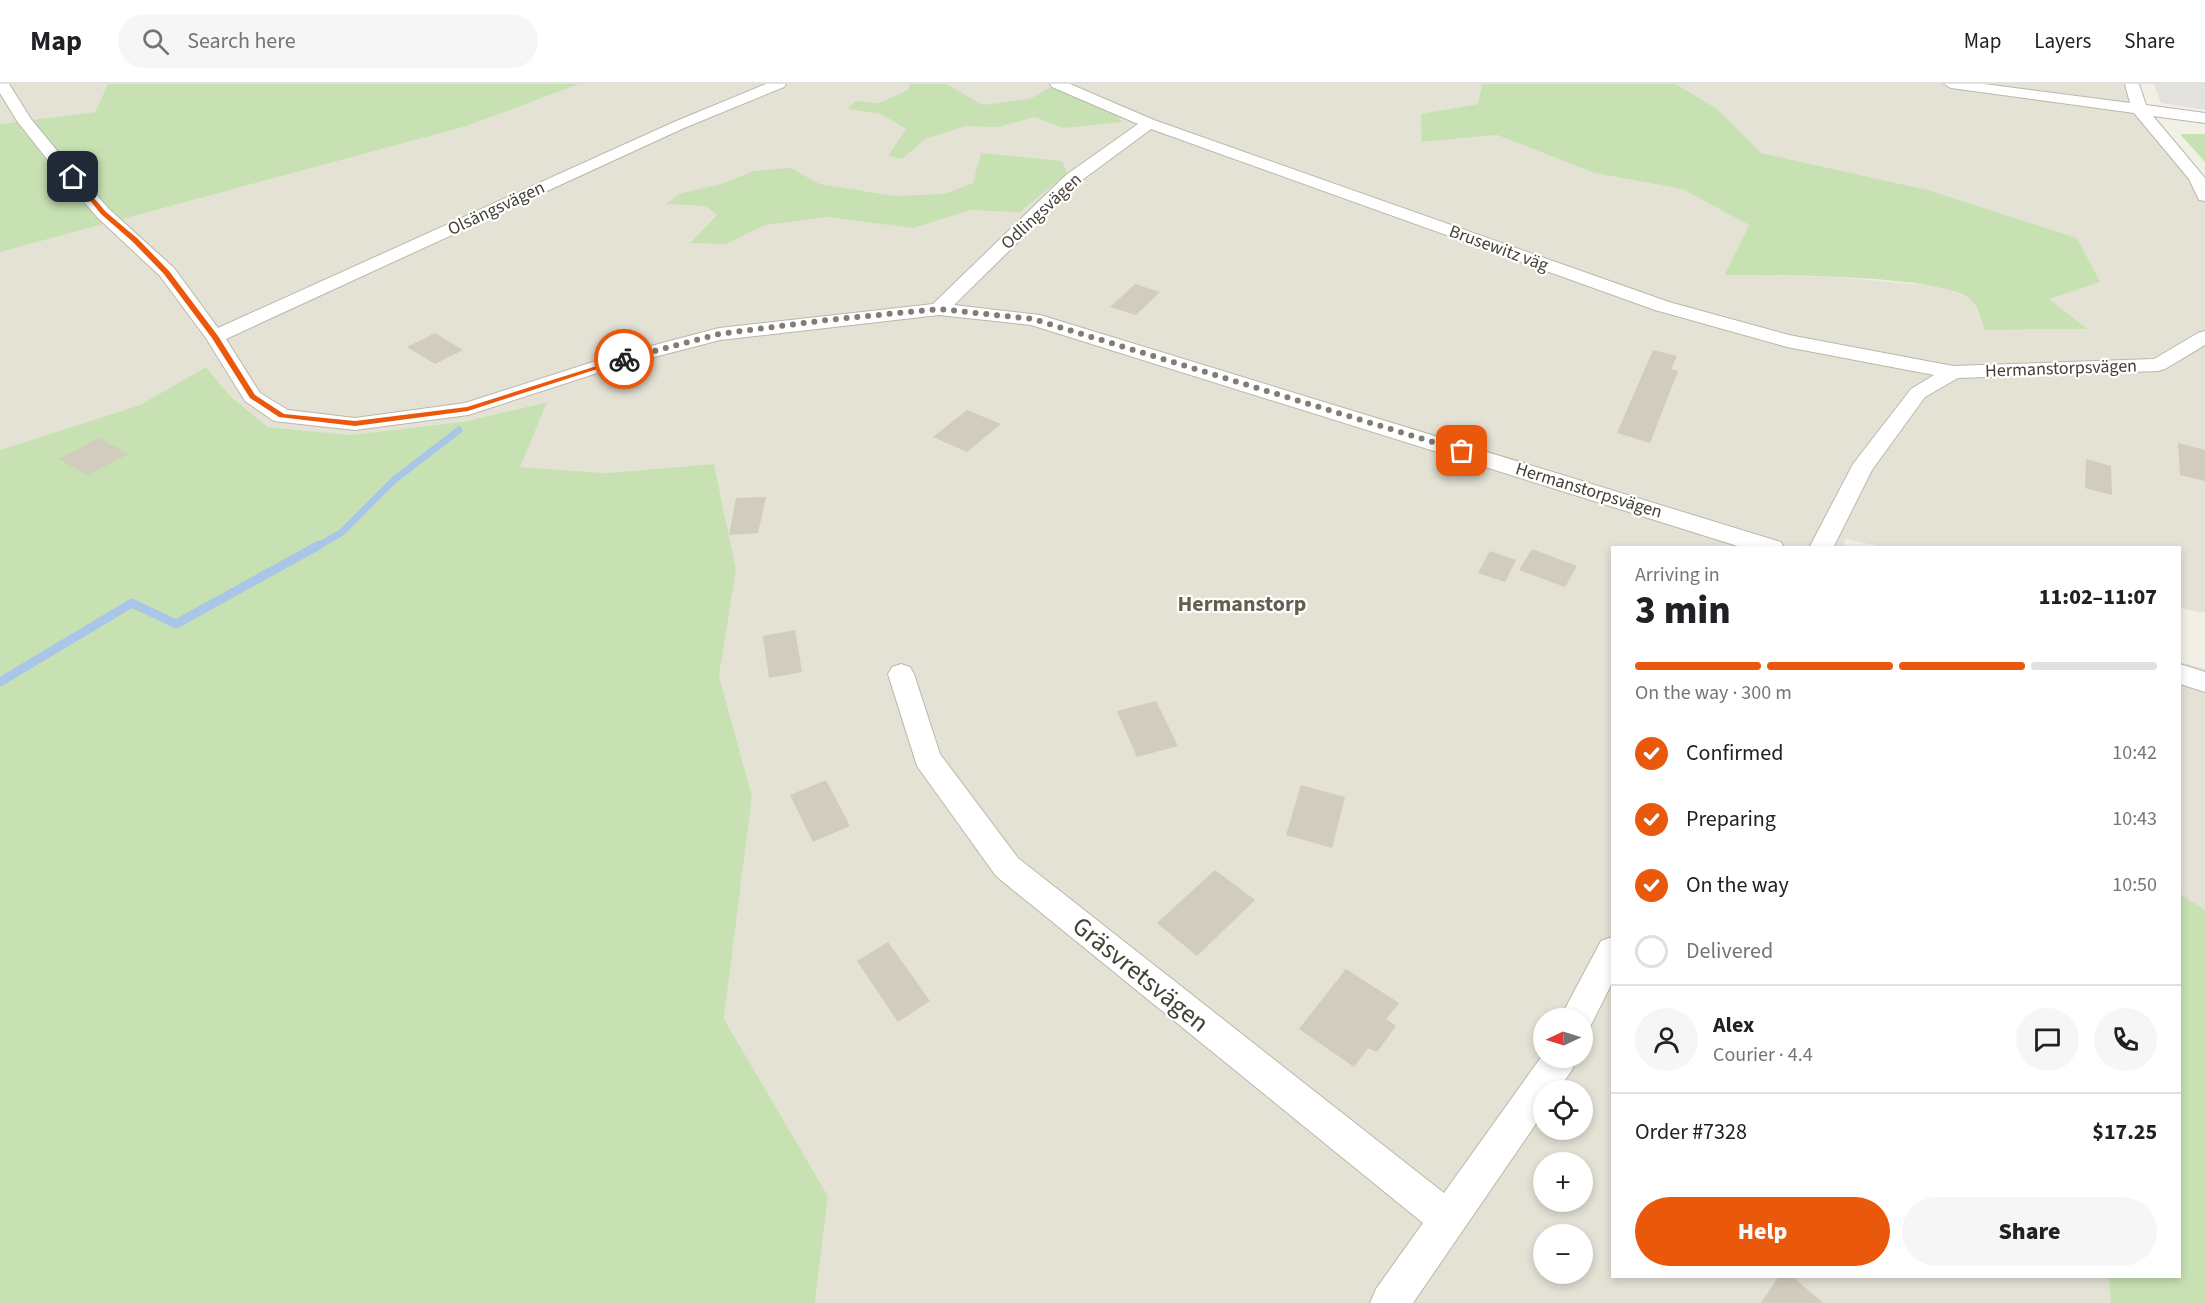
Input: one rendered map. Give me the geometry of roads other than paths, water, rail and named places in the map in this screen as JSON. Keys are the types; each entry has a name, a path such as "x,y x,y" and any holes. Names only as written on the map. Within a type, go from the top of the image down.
{"street":[{"name":"Hermanstorpsvägen","path":"2,84 25,121 53,156 104,213 167,272 215,338 252,397 282,416 355,424 468,409 609,363 719,334 939,309 1033,319 1766,546"},
{"name":"Olsängsvägen","path":"215,338 679,125 779,84"},
{"name":"Brusewitz väg","path":"1057,84 1149,123 1662,306 1786,341 1953,372"},
{"path":"1951,84 2205,118"},
{"path":"2132,84 2139,109 2197,178 2205,196"},
{"name":"Odlingsvägen","path":"939,309 1072,179 1149,123"},
{"name":"Hermanstorpsvägen","path":"1822,546 1861,469 1918,393 1953,372 2158,365 2205,337"},
{"name":"Gräsvretsvägen","path":"901,674 927,758 1007,867 1449,1220"},
{"path":"2181,674 2205,682"},
{"path":"1582,1008 1611,953"},
{"path":"1390,1303 1553,1068"}],"waterway":[{"path":"316,547 341,533 394,480 459,430"},
{"path":"0,682 132,603 176,624 319,545"}],"district":[{"name":"Hermanstorp","path":"1242,603"}]}
